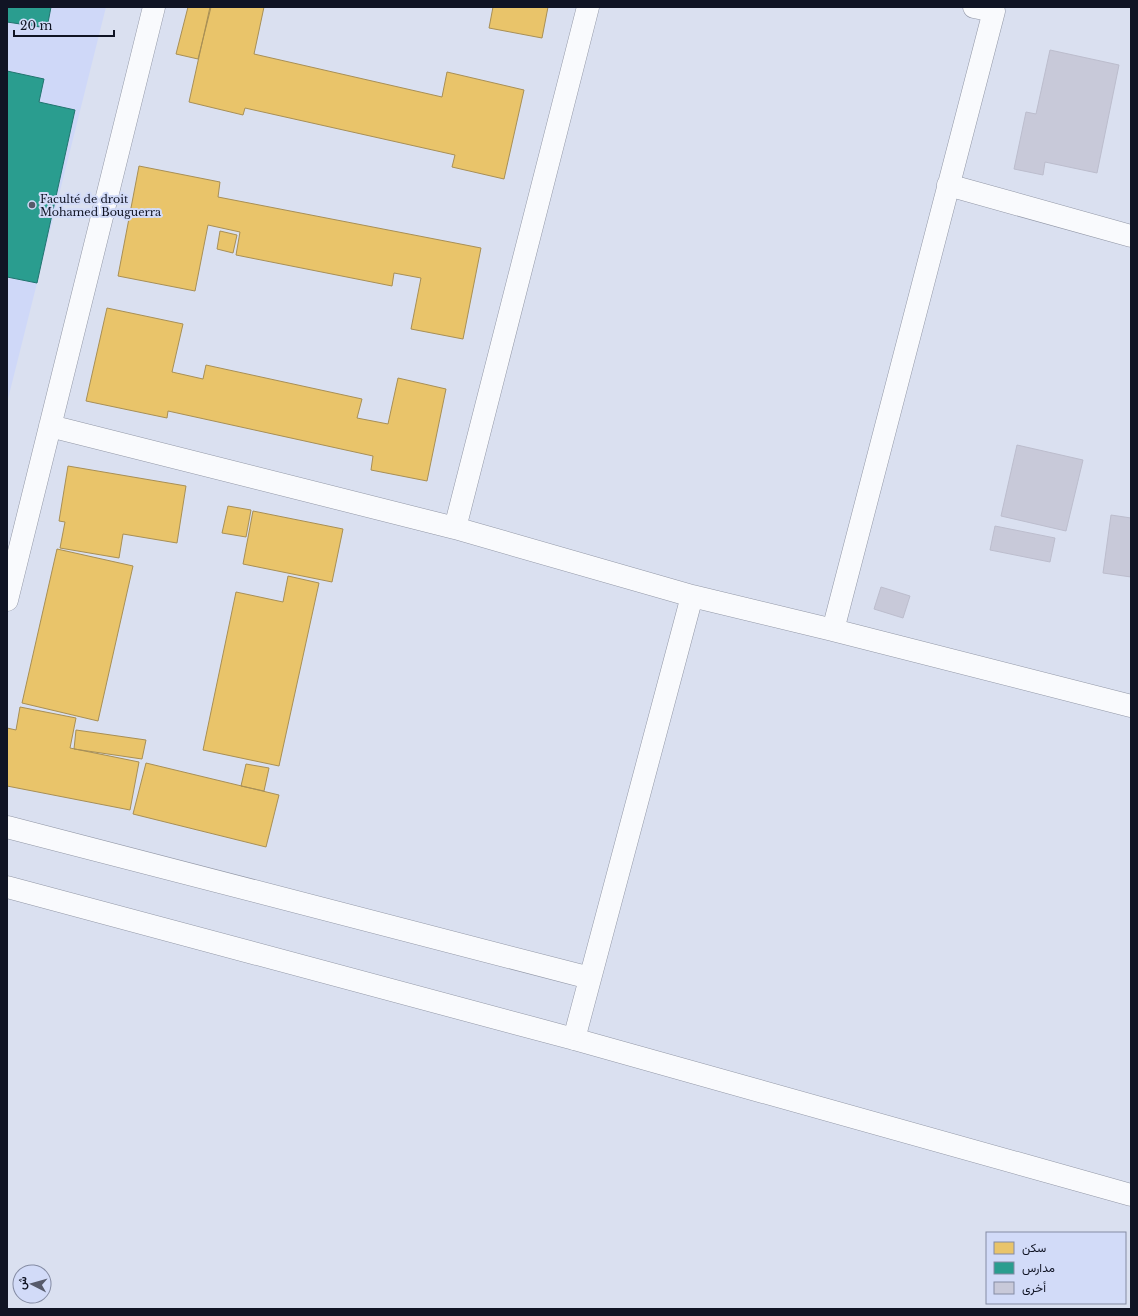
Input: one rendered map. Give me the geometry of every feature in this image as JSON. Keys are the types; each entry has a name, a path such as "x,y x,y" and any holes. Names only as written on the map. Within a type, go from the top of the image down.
{"street":[{"path":"7,600 154,7"},
{"path":"454,528 588,7"},
{"path":"833,630 994,11 974,7"},
{"path":"948,185 1131,236"},
{"path":"50,426 454,528 692,596 833,630 1131,706"},
{"path":"574,1039 692,596"},
{"path":"7,827 590,978"},
{"path":"7,887 574,1039 1131,1195"}],"shaded area":[{"name":"Faculté de droit Mohamed Bouguerra","path":"7,7 106,7 7,403"}],"building: سكن":[{"path":"188,7 211,7 198,59 176,54"},
{"path":"210,7 264,7 254,54 442,97 447,72 524,90 504,179 452,167 455,155 245,108 243,115 189,102"},
{"path":"493,7 548,7 542,38 489,28"},
{"path":"139,166 220,182 218,197 481,248 463,339 411,329 421,278 394,273 392,286 236,255 240,232 208,225 195,291 118,276"},
{"path":"220,231 237,235 233,253 217,249"},
{"path":"107,308 183,324 172,372 203,379 206,365 362,399 357,418 388,424 398,378 446,389 427,481 371,470 373,456 168,411 167,418 86,401"},
{"path":"68,466 186,486 177,543 123,534 119,558 60,548 65,522 59,521"},
{"path":"228,506 251,510 246,537 222,533"},
{"path":"253,511 343,529 332,582 243,564"},
{"path":"57,549 133,566 98,721 22,703"},
{"path":"288,576 319,583 279,766 203,750 236,592 283,602"},
{"path":"20,707 76,718 70,748 139,762 130,810 7,786 7,728 16,730"},
{"path":"76,730 146,740 142,759 74,749"},
{"path":"146,763 279,795 266,847 133,814"},
{"path":"246,764 269,768 264,791 241,786"}],"building: مدارس":[{"path":"7,7 51,7 47,28 7,22"},
{"path":"7,71 44,79 39,102 75,110 37,283 7,277"}],"building: أخرى":[{"path":"1050,50 1119,65 1097,173 1045,162 1043,175 1014,169 1026,112 1036,114"},
{"path":"1017,445 1083,460 1066,531 1001,516"},
{"path":"1111,515 1131,518 1131,577 1103,573"},
{"path":"995,526 1055,538 1050,562 990,550"},
{"path":"881,587 910,596 903,618 874,609"}],"place":[{"name":"Faculté de droit Mohamed Bouguerra","path":"32,205"}]}
